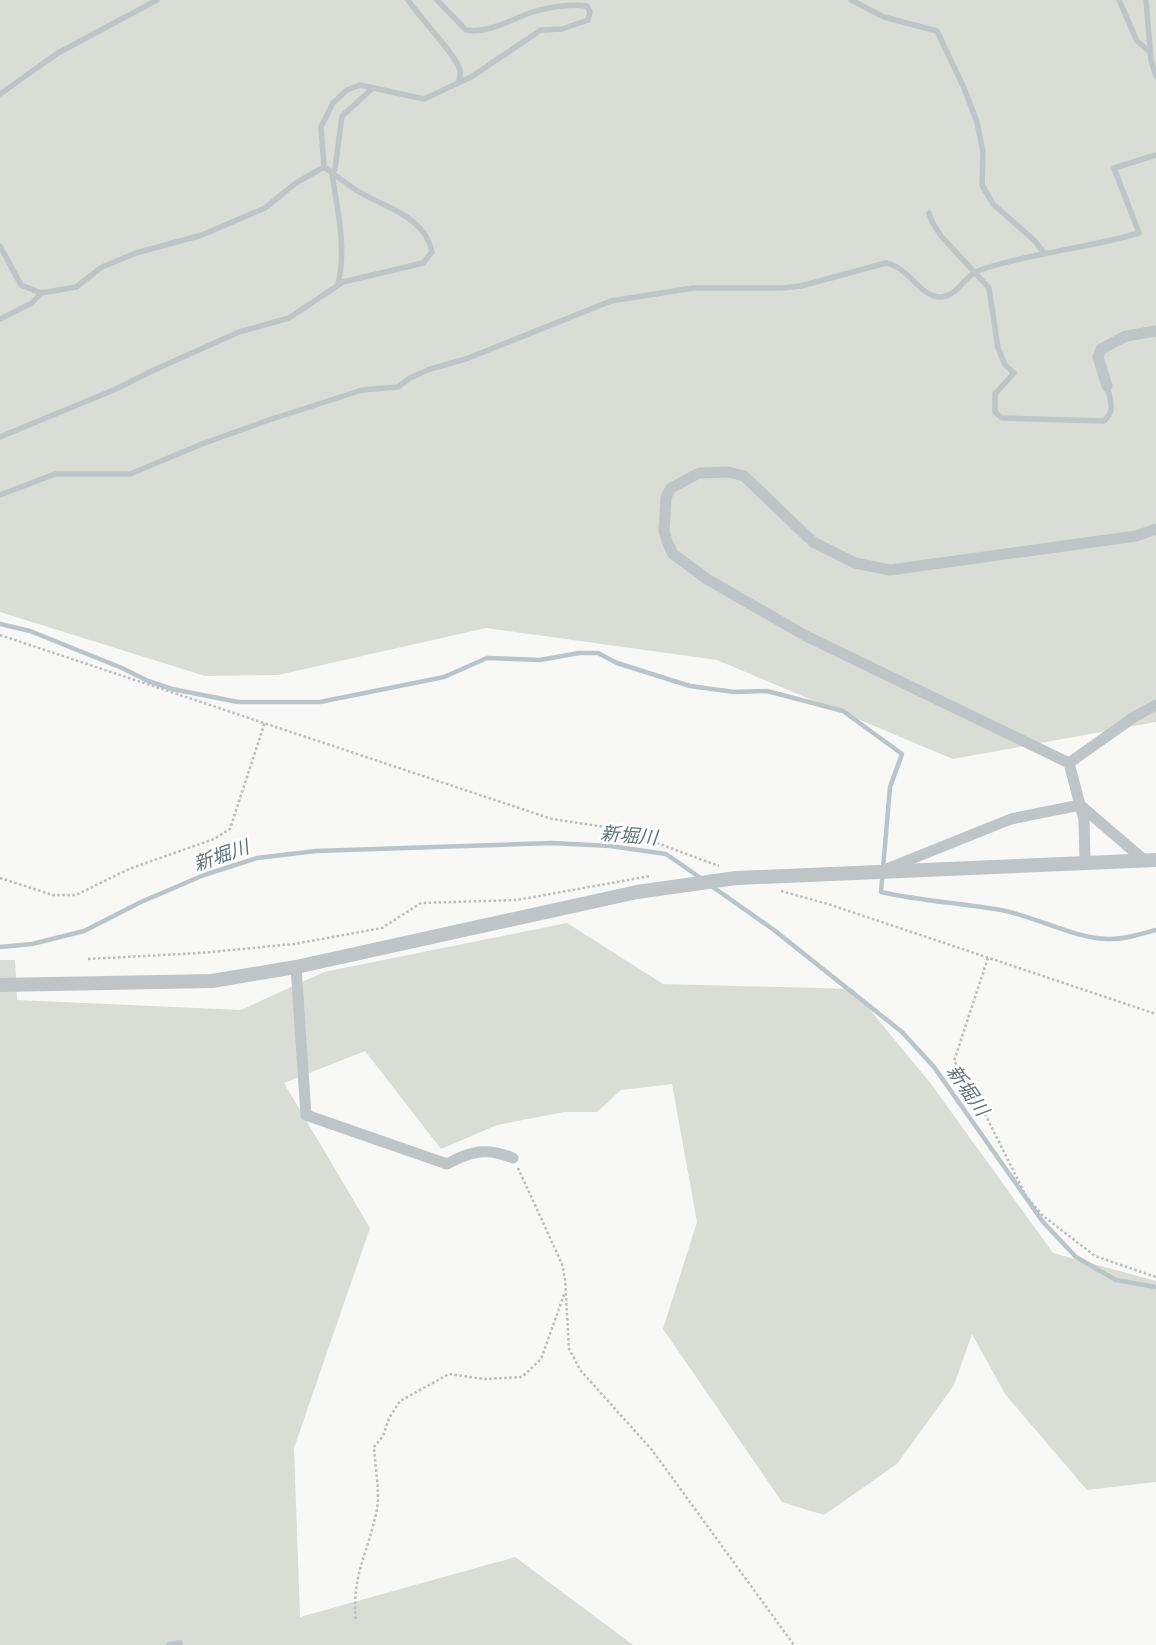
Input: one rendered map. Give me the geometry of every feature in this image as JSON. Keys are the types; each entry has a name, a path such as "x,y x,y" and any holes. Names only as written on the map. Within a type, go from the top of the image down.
{"street":[{"path":"1107,386 1098,357 1101,349 1126,336 1156,331"},
{"path":"1070,763 806,636 707,579 673,554 668,544 664,532 666,497 671,488 699,473 728,472 744,476 813,542 854,563 890,570 1136,536 1156,529"},
{"path":"1070,763 1134,718 1156,705"},
{"path":"1070,763 1084,820 1085,862"},
{"path":"880,871 1011,819 1080,805 1150,860"},
{"path":"0,985 212,981 296,967 637,892 736,878 1150,860"},
{"path":"296,967 306,1115 447,1164 469,1153 498,1152 513,1158"}],"lane":[{"path":"0,94 58,53 157,0"},
{"path":"408,0 418,16 455,60 460,70 459,82"},
{"path":"324,167 321,126 333,103 347,90 360,85 424,99 472,77 541,30 577,26 588,20 590,12 587,6 572,4 531,13 486,29 472,31 466,30 437,0"},
{"path":"851,0 884,17 937,31 964,88 977,122 982,152 982,185 993,204 1035,241 1044,253"},
{"path":"1119,0 1137,40 1150,52"},
{"path":"1146,0 1150,52 1156,76"},
{"path":"338,285 343,264 341,226 332,172 342,116 372,88"},
{"path":"0,495 55,474 130,474 202,444 269,420 362,390 398,387 410,378 430,369 466,359 611,301 693,288 782,288 802,286 886,263 899,267 927,293 938,297 945,297 955,292 974,272 1044,253 1106,243 1139,233 1114,168 1156,155"},
{"path":"0,437 116,389 239,332 289,318 338,285 423,263 432,252 430,241 422,228 409,217 355,190 324,167"},
{"path":"0,246 21,285 41,293 76,287 102,268 136,253 202,235 265,208 296,184 324,167"},
{"path":"929,213 932,222 941,236 989,288 998,348 1005,365 1014,373 995,394 995,412 1002,418 1104,421 1111,414 1112,408 1107,386"},
{"path":"0,319 32,303 41,293"},
{"path":"169,1645 180,1643"}],"path":[{"path":"0,635 552,819 619,830 718,865 736,878"},
{"path":"0,878 52,895 76,895 130,869 214,839 230,829 265,722"},
{"path":"88,959 200,953 294,944 382,928 421,902 435,900 517,900 643,875 665,877 675,886"},
{"path":"773,888 828,904 1156,1014"},
{"path":"988,958 954,1061 975,1094 1026,1196 1042,1215 1095,1256 1156,1276"},
{"path":"513,1158 562,1264 566,1291 569,1349 581,1371 652,1450 794,1645"},
{"path":"356,1619 354,1600 356,1582 369,1543 377,1507 374,1448 383,1436 389,1418 400,1401 448,1374 484,1379 522,1377 541,1359 566,1291"}],"shaded area":[{"path":"0,0 1156,0 1156,722 953,759 717,660 486,628 278,675 205,676 0,612"},
{"path":"567,923 663,984 853,989 931,1084 1053,1253 1156,1281 1156,1482 1087,1490 1005,1394 972,1334 954,1385 897,1464 824,1515 782,1502 663,1329 697,1222 672,1084 621,1090 597,1112 564,1112 497,1125 441,1149 365,1051 284,1083 370,1228 294,1448 300,1617 515,1557 633,1645 0,1645 0,960 15,960 17,1000 241,1010 324,972"}],"waterway":[{"path":"0,624 30,631 122,668 148,681 172,689 238,702 320,702 444,677 487,658 540,660 579,653 598,653 617,663 690,686 734,692 767,691 843,711 902,754 890,787 881,892 1001,910 1094,938 1119,939 1156,930"},
{"name":"新堀川","path":"0,947 32,944 84,931 141,902 204,875 257,858 316,851 552,843 610,846 666,854 702,879"},
{"name":"新堀川","path":"710,885 774,930 902,1032 934,1067 1043,1222 1076,1257 1116,1280 1156,1287"}]}
